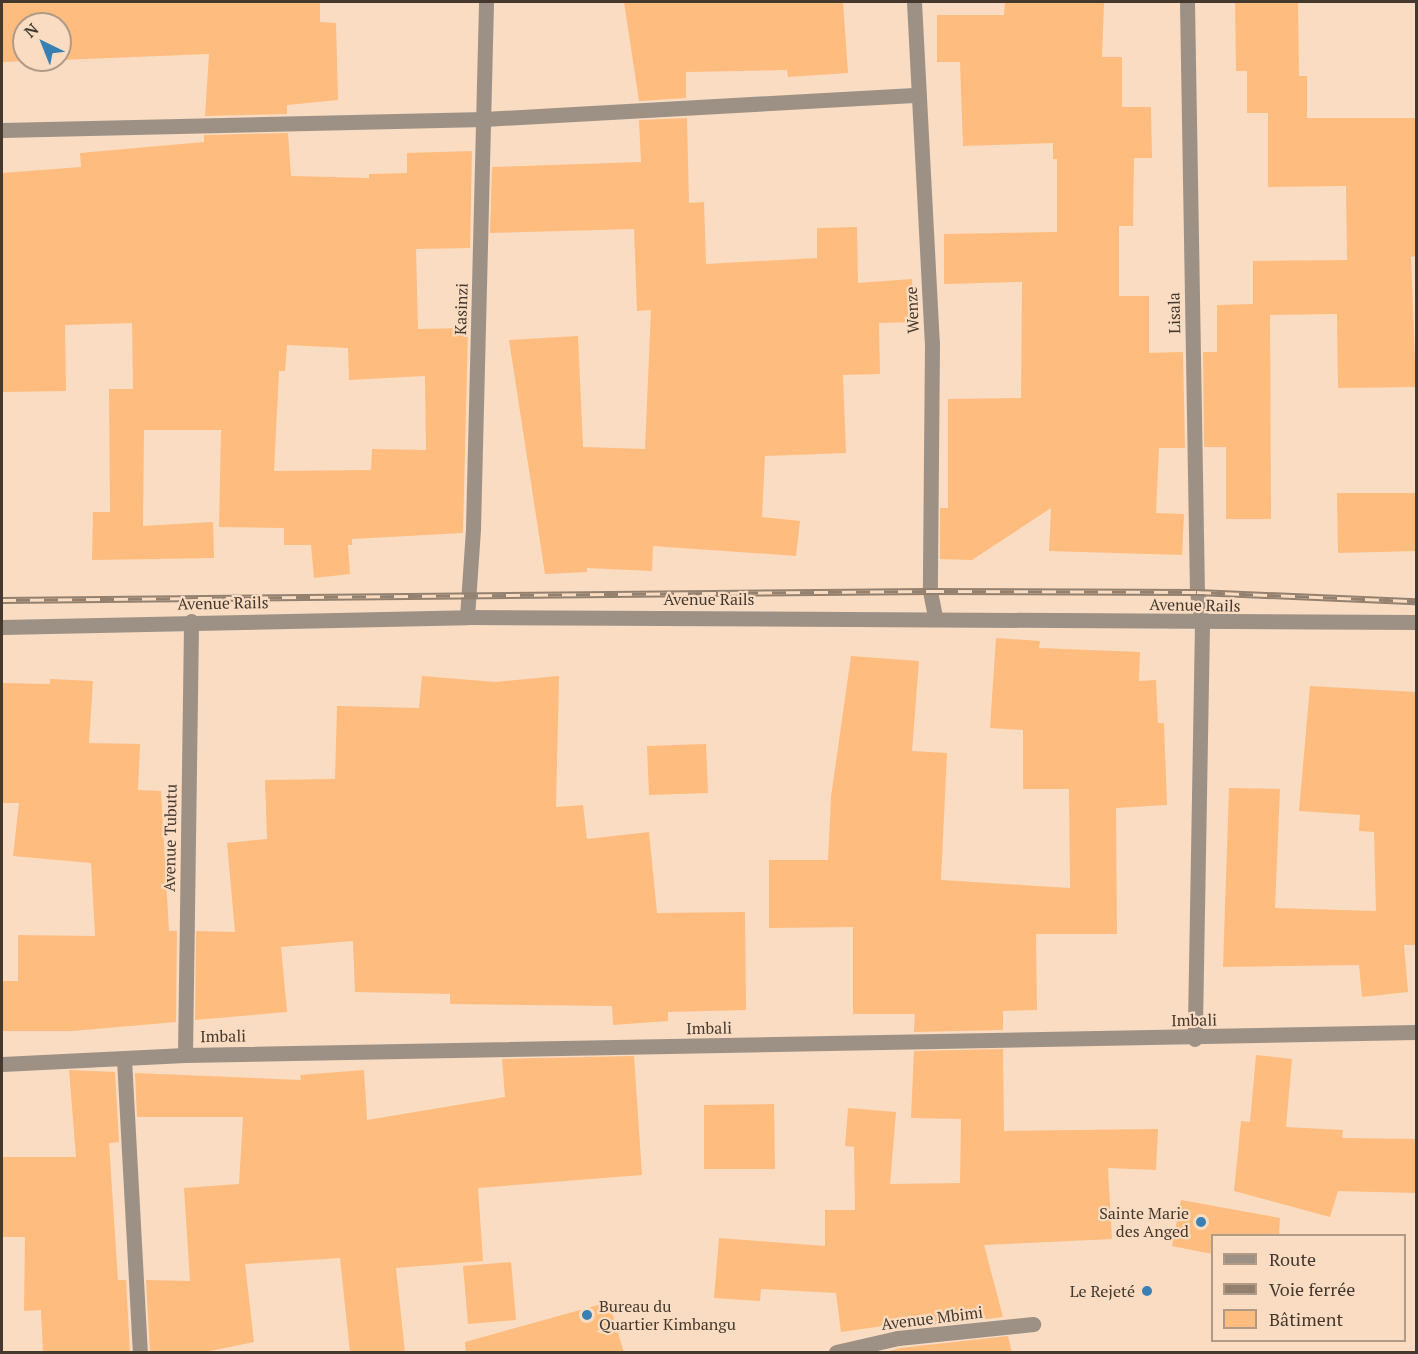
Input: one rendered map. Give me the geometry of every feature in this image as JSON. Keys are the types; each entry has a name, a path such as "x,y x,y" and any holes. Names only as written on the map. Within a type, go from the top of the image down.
{"street":[{"name":"Kasinzi","path":"466,617 474,516 486,2"},
{"name":"Wenze","path":"914,2 932,343 930,591 935,616"},
{"name":"Lisala","path":"1187,2 1197,592 1202,624 1195,1039"},
{"path":"2,130 484,119 918,95"},
{"name":"Avenue Rails","path":"2,627 191,621 466,617 935,616 1202,624 1416,622"},
{"name":"Avenue Tubutu","path":"185,1055 191,621"},
{"name":"Imbali","path":"2,1064 185,1055 1195,1039 1416,1032"},
{"path":"124,1059 140,1353"},
{"name":"Avenue Mbimi","path":"836,1353 897,1338 1033,1324"}],"building":[{"path":"2,2 320,2 320,22 336,23 338,100 287,105 287,114 205,116 209,54 72,60 72,12 12,12 12,62 2,62"},
{"path":"624,2 843,2 848,73 788,77 787,70 686,72 686,98 639,101"},
{"path":"1005,2 1104,2 1102,57 1122,57 1122,107 1151,107 1152,158 1134,158 1133,226 1119,226 1119,296 1149,296 1149,353 1183,352 1185,448 1159,448 1156,513 1184,514 1182,555 1049,551 1051,508 972,560 940,559 940,508 948,508 948,399 1021,398 1022,282 944,284 944,234 1057,232 1057,159 1053,159 1053,143 963,146 960,62 937,62 937,15 1004,15"},
{"path":"1235,2 1298,2 1299,76 1307,76 1307,118 1416,118 1416,256 1411,257 1416,387 1338,388 1337,314 1270,315 1271,519 1226,519 1226,447 1204,447 1203,352 1217,352 1217,305 1253,304 1253,261 1347,260 1346,186 1268,187 1268,113 1247,113 1247,71 1236,71"},
{"path":"687,118 689,203 704,202 706,264 817,258 817,228 857,227 858,283 912,279 914,322 879,323 880,374 843,375 846,453 765,456 762,517 800,521 796,556 653,546 652,571 587,568 587,572 545,574 509,340 578,336 583,447 645,449 651,310 637,311 634,229 490,233 492,167 641,162 639,120"},
{"path":"288,133 291,176 369,178 369,174 407,173 407,153 472,151 470,248 416,249 418,329 468,328 463,533 352,539 352,545 348,545 350,574 314,578 311,545 284,545 284,528 219,527 221,430 144,430 143,526 213,522 214,558 92,560 93,512 110,512 109,389 133,389 132,323 65,325 66,391 2,392 2,173 81,167 80,153 204,142 204,135","holes":["287,345 348,348 349,380 425,376 426,450 372,449 371,470 274,471 279,371 285,371"]},
{"path":"1337,493 1416,493 1416,551 1338,553"},
{"path":"996,638 1040,641 1039,648 1140,652 1139,681 1156,680 1158,723 1164,723 1167,805 1116,808 1117,934 1036,934 1037,1010 1003,1011 1003,1030 914,1032 915,1014 853,1014 853,927 769,928 769,860 828,860 831,797 851,656 919,661 912,751 947,753 941,880 1070,888 1069,789 1023,789 1023,730 990,728"},
{"path":"422,676 495,682 559,676 556,807 583,805 587,839 649,832 657,913 745,912 746,1010 668,1012 668,1021 613,1025 612,1006 450,1004 450,994 355,992 353,941 281,947 287,1012 195,1020 196,931 235,932 227,843 267,839 265,780 335,779 337,706 419,708"},
{"path":"50,679 93,681 89,743 140,744 138,790 161,791 169,931 177,931 176,1022 72,1031 2,1031 2,981 18,981 18,935 95,936 91,863 13,856 19,803 2,803 2,683 50,684"},
{"path":"1310,686 1416,692 1416,945 1404,945 1408,992 1362,997 1359,965 1223,967 1229,788 1280,789 1275,908 1376,911 1374,832 1359,831 1360,815 1299,811"},
{"path":"706,744 708,793 649,795 647,746"},
{"path":"1003,1049 1004,1131 1158,1129 1156,1170 1108,1168 1112,1239 984,1245 1003,1317 883,1331 883,1326 841,1332 836,1293 761,1289 760,1301 714,1298 719,1238 825,1246 825,1210 855,1210 854,1147 845,1146 848,1108 896,1112 890,1184 960,1183 961,1119 911,1118 914,1051"},
{"path":"1256,1055 1292,1059 1286,1127 1343,1130 1342,1138 1416,1139 1416,1193 1338,1191 1330,1217 1234,1191 1241,1121 1250,1122"},
{"path":"634,1056 642,1175 478,1188 483,1261 396,1268 405,1353 350,1353 340,1258 245,1264 254,1342 200,1353 150,1353 146,1280 190,1281 184,1188 239,1184 243,1117 137,1117 135,1073 301,1080 300,1075 364,1070 367,1120 505,1097 502,1059"},
{"path":"69,1070 115,1072 119,1142 109,1143 118,1280 126,1280 130,1353 43,1353 41,1310 24,1311 25,1237 2,1237 2,1157 76,1157"},
{"path":"774,1104 775,1169 704,1169 704,1105"},
{"name":"Sainte Marie des Anged","path":"1181,1200 1280,1218 1279,1234 1211,1234 1211,1254 1172,1246"},
{"path":"511,1262 516,1320 468,1324 463,1266"},
{"name":"Bureau du Quartier Kimbangu","path":"609,1302 624,1353 466,1353 465,1342"},
{"path":"1008,1336 1012,1353 882,1353 900,1348"}],"railway":[{"path":"2,600 930,591 1197,592 1416,601"}],"place":[{"name":"Sainte Marie des Anged","path":"1201,1222"},
{"name":"Le Rejeté","path":"1147,1291"},
{"name":"Bureau du Quartier Kimbangu","path":"587,1315"}]}
